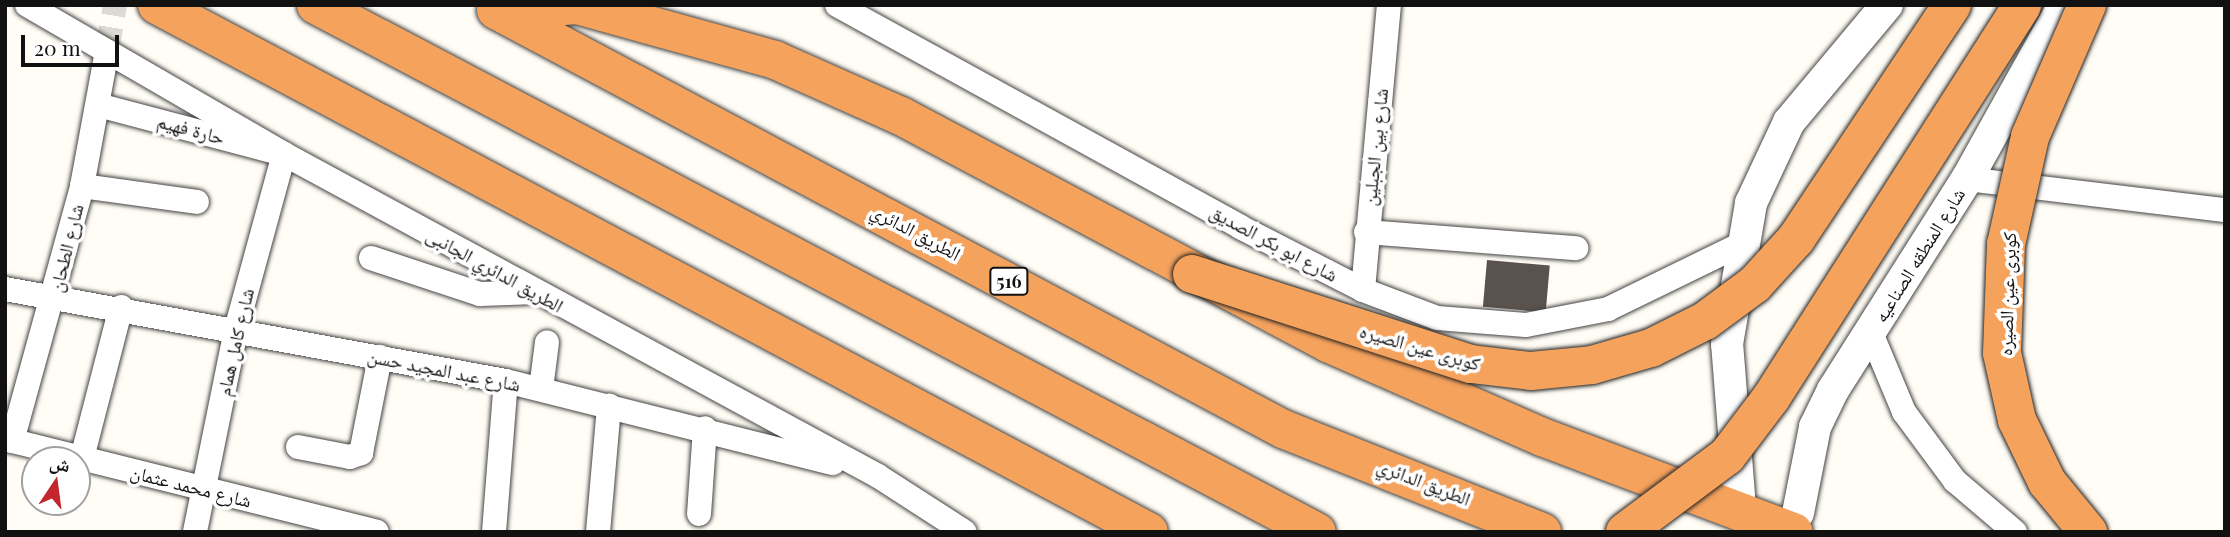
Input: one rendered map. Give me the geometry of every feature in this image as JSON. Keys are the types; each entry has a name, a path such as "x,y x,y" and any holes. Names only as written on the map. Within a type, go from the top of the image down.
{"highway":[{"path":"157,5 1149,532"},
{"path":"316,5 1317,532"},
{"path":"492,8 577,5 775,60 901,116 1192,275 1434,391 1796,522"},
{"name":"كوبرى عين الصيره","path":"1192,275 1471,364 1531,371 1592,365 1651,348 1705,321 1755,284 1796,239 1952,5"},
{"path":"1625,532 1727,456 1771,398 2022,5"},
{"name":"كوبرى عين الصيره","path":"2087,5 2030,136 2006,244 2002,353 2023,433 2047,482 2088,532"},
{"name":"الطريق الدائري","path":"492,8 1283,429 1542,532"}],"street":[{"name":"الطريق الدائري الجانبى","path":"27,5 284,154 534,292 878,476 965,532"},
{"name":"شارع ابو بكر الصديق","path":"837,5 1363,289 1437,318 1526,325 1608,309 1739,245"},
{"name":"شارع بين الجبلين","path":"1363,289 1366,232 1389,5"},
{"path":"1739,495 1727,344 1739,245 1767,161 1789,122 1887,5"},
{"name":"شارع المنطقه الصناعيه","path":"1796,522 1815,427 1967,178 2064,5"},
{"name":"شارع الطحان","path":"9,440 54,296 82,186 107,51"},
{"name":"حارة فهيم","path":"98,105 284,154"},
{"name":"شارع كامل همام","path":"195,532 236,330 284,154"},
{"path":"1967,178 2225,210"},
{"path":"82,186 197,202"},
{"path":"1366,232 1576,248"},
{"path":"371,258 480,294 534,292"},
{"name":"شارع عبد المجيد حسن","path":"5,289 121,307 506,381 705,428 878,476"},
{"path":"85,446 121,307"},
{"path":"1871,332 1904,412 1955,481 2015,532"},
{"path":"541,389 547,342"},
{"path":"298,447 351,457 361,453 380,357"},
{"path":"494,532 506,381"},
{"path":"598,532 609,405"},
{"path":"699,514 705,428"},
{"name":"شارع محمد عثمان","path":"9,440 33,446"},
{"name":"شارع محمد عثمان","path":"91,460 377,532"}],"building":[{"path":"1487,260 1550,265 1546,312 1483,307"}],"tunnel":[{"path":"107,51 115,5"}]}
